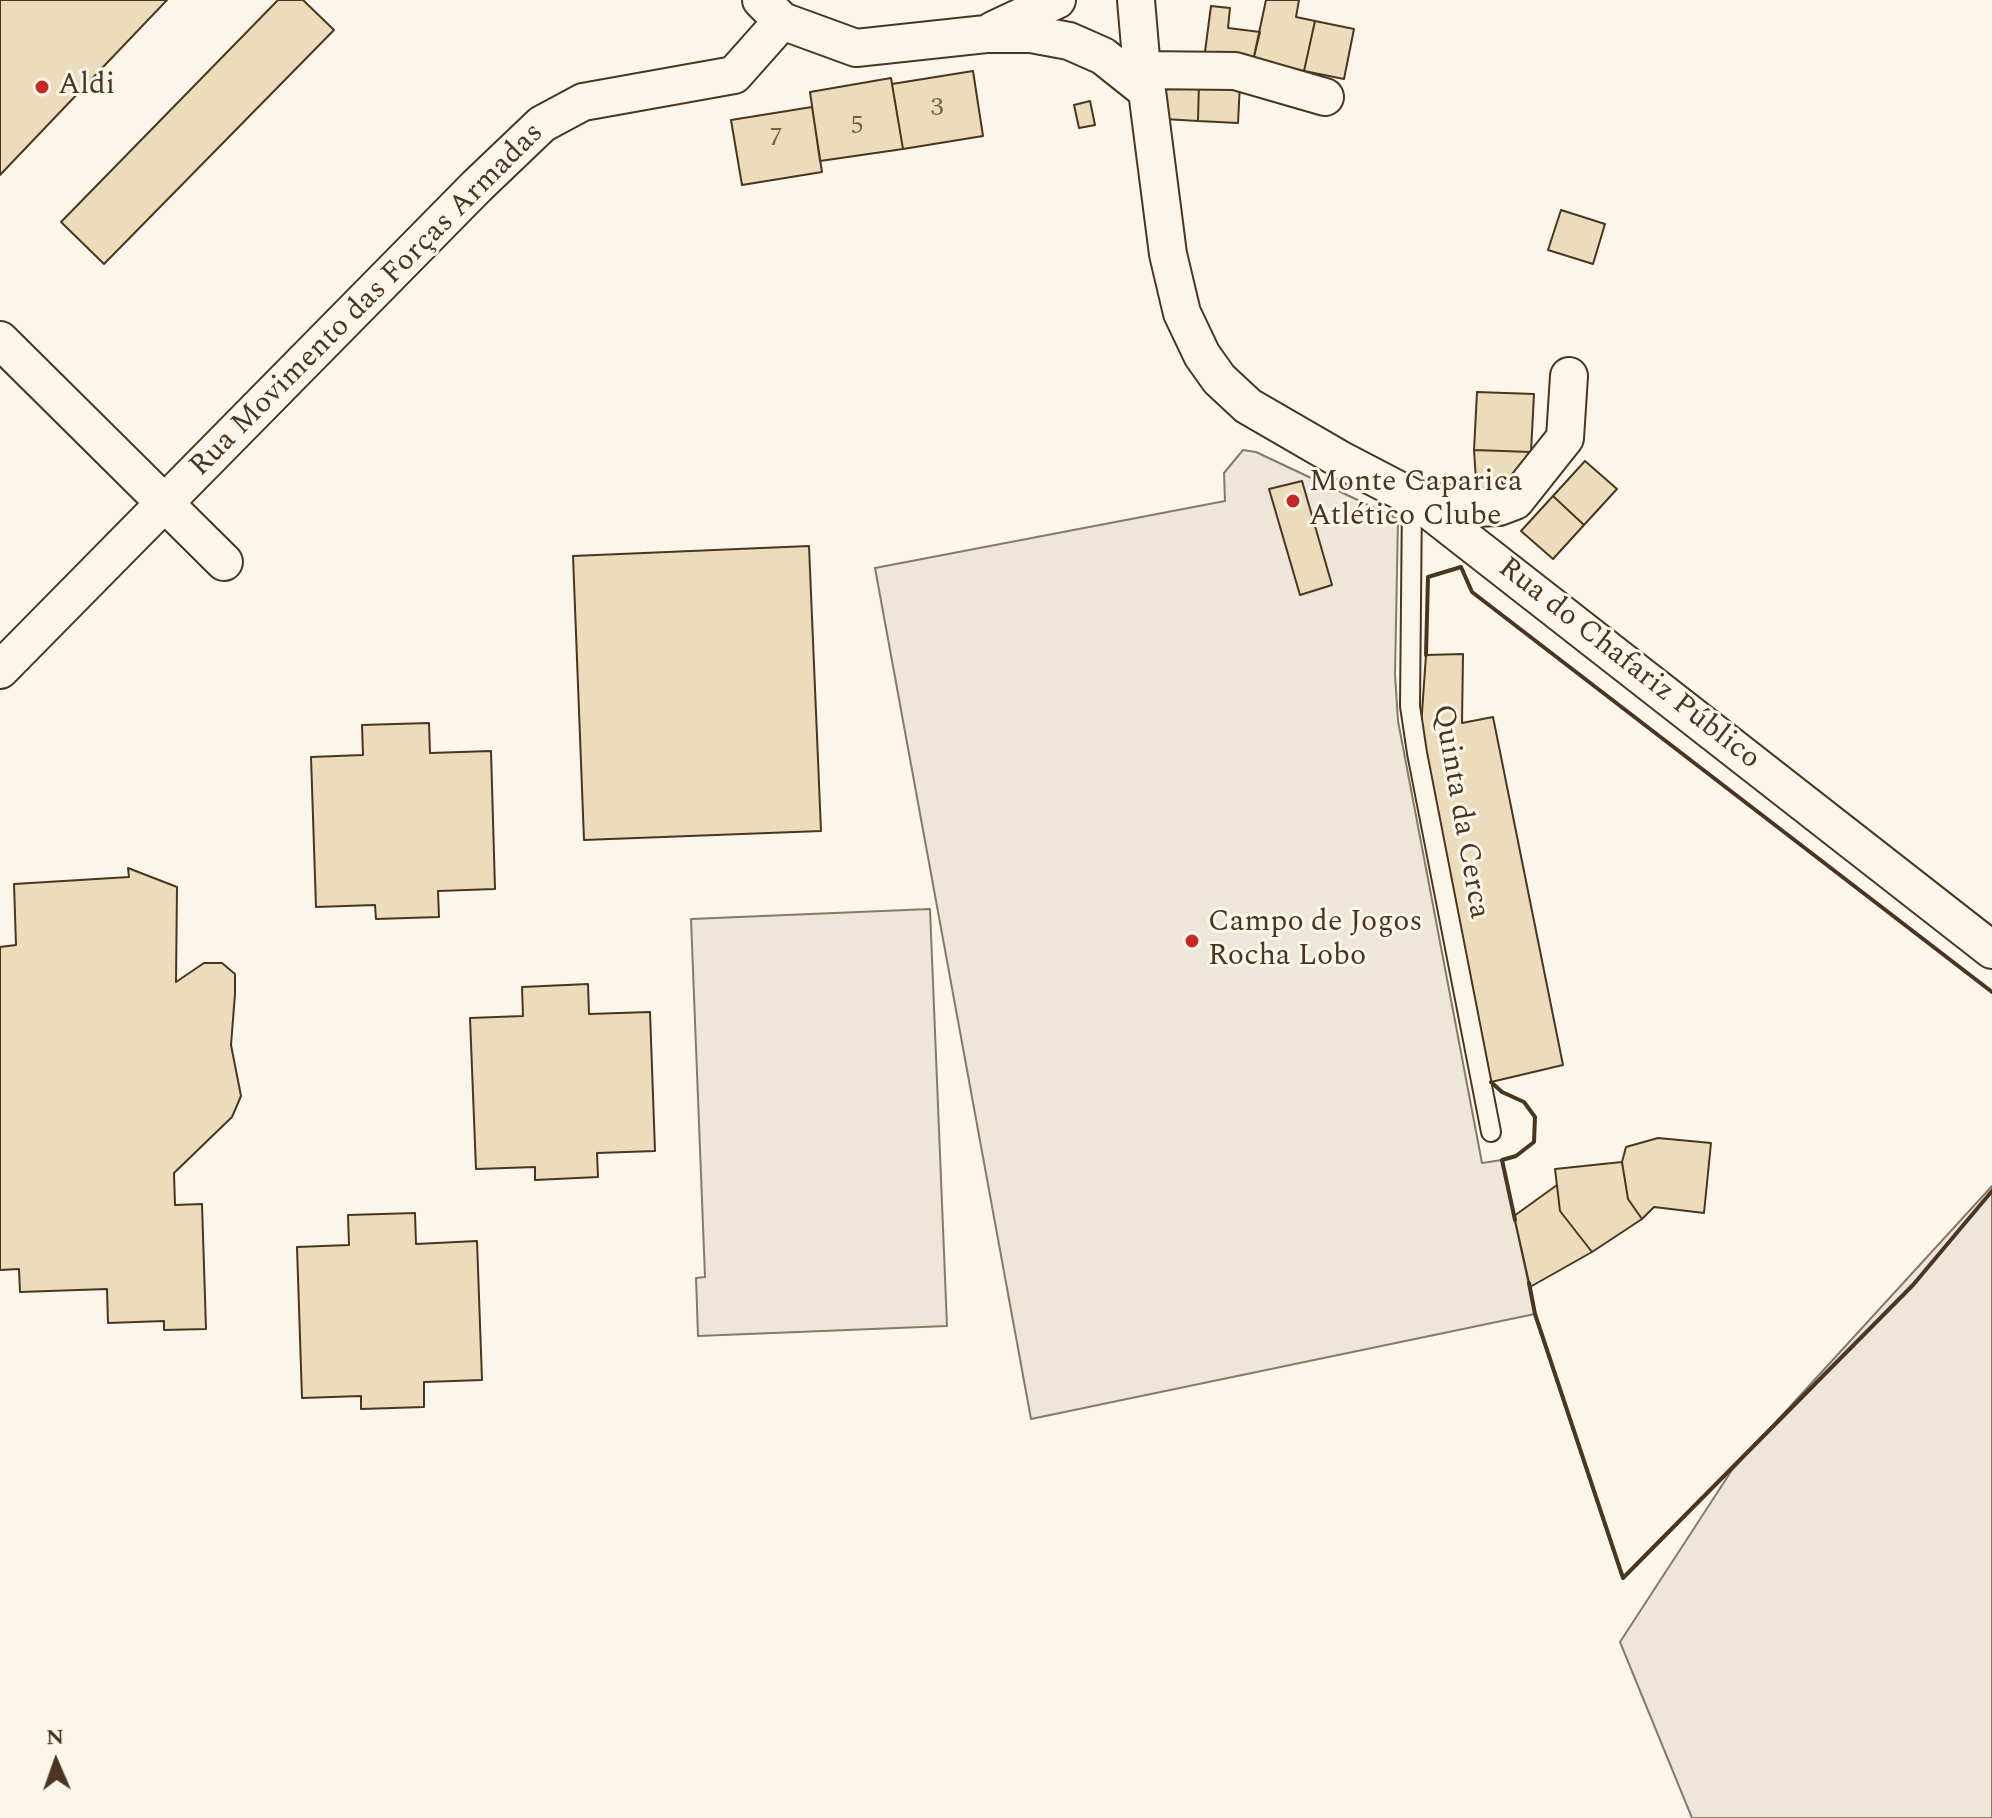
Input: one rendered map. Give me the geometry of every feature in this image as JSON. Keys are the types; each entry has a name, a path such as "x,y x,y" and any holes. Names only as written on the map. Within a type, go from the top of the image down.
{"street":[{"path":"986,34 1057,0"},
{"name":"Rua do Chafariz Público","path":"1136,0 1168,254 1182,313 1202,355 1219,379 1248,406 1412,497 1992,950"},
{"path":"772,10 856,48 986,34 1031,34 1069,41 1144,80 1235,71 1325,97"},
{"name":"Rua Movimento das Forças Armadas","path":"0,670 477,186 542,124 583,102 734,75 772,10"},
{"path":"0,340 224,562"},
{"path":"1412,497 1474,508 1499,507 1515,501 1565,438 1569,376"}],"lane":[{"name":"Quinta da Cerca","path":"1412,497 1410,706 1491,1132"}],"shaded area":[{"name":"Campo de Jogos Rocha Lobo","path":"1243,450 1256,452 1398,519 1395,674 1398,721 1482,1163 1502,1160 1535,1314 1031,1419 875,568 1225,501 1224,473"},
{"path":"930,909 947,1326 698,1336 696,1278 705,1277 691,919"},
{"path":"1992,1186 1992,1818 1692,1818 1620,1642 1732,1470"}],"building":[{"name":"Aldi","path":"0,0 167,0 0,175"},
{"path":"278,0 303,0 334,30 104,264 61,222"},
{"path":"1266,0 1299,0 1296,17 1315,21 1304,71 1253,61"},
{"path":"1211,6 1230,8 1228,28 1260,32 1253,61 1203,67"},
{"path":"1315,21 1354,29 1344,79 1304,71"},
{"path":"973,71 983,136 903,149 892,84"},
{"path":"891,78 903,149 820,161 810,92"},
{"path":"1167,79 1199,81 1198,121 1164,119"},
{"path":"1199,81 1240,83 1238,123 1198,121"},
{"path":"1090,101 1095,125 1079,128 1074,105"},
{"path":"812,107 822,172 742,185 731,120"},
{"path":"1561,210 1605,224 1593,264 1548,250"},
{"path":"1477,392 1534,394 1531,452 1474,450"},
{"path":"1474,450 1531,452 1531,474 1502,479 1503,493 1477,495"},
{"path":"1585,461 1617,489 1584,525 1553,496"},
{"path":"1302,481 1332,585 1300,595 1269,489"},
{"path":"1553,496 1584,525 1553,559 1521,531"},
{"path":"809,546 821,831 584,840 573,556"},
{"path":"1463,654 1462,723 1493,717 1563,1065 1491,1082 1421,727 1426,655"},
{"path":"429,723 430,753 491,751 495,889 438,891 439,917 376,919 375,905 316,907 311,757 363,755 362,725"},
{"path":"128,868 177,887 176,982 204,963 222,963 235,974 231,1045 241,1096 232,1117 174,1173 175,1205 202,1204 206,1329 164,1330 164,1321 108,1323 107,1289 20,1292 19,1269 0,1270 0,947 16,945 14,884 129,877"},
{"path":"588,984 589,1014 650,1012 655,1151 597,1153 598,1177 535,1180 535,1167 476,1169 470,1018 523,1016 522,987"},
{"path":"1658,1138 1711,1143 1704,1213 1654,1207 1642,1219 1628,1199 1622,1162 1626,1147"},
{"path":"1622,1162 1628,1199 1642,1219 1592,1252 1560,1211 1555,1169"},
{"path":"1557,1185 1560,1211 1592,1252 1530,1287 1514,1216"},
{"path":"415,1213 416,1244 477,1241 482,1380 424,1382 424,1407 361,1409 361,1396 302,1398 297,1247 349,1245 348,1215"}],"wall":[{"path":"1426,655 1428,577 1461,567 1472,592 1992,992"},
{"path":"1491,1082 1502,1092 1524,1102 1535,1117 1534,1142 1516,1156 1502,1160 1515,1220"},
{"path":"1529,1283 1535,1314 1623,1578 1913,1285 1992,1191"}],"place":[{"name":"Aldi","path":"42,87"},
{"name":"Monte Caparica Atlético Clube","path":"1293,501"},
{"name":"Campo de Jogos Rocha Lobo","path":"1192,941"}]}
